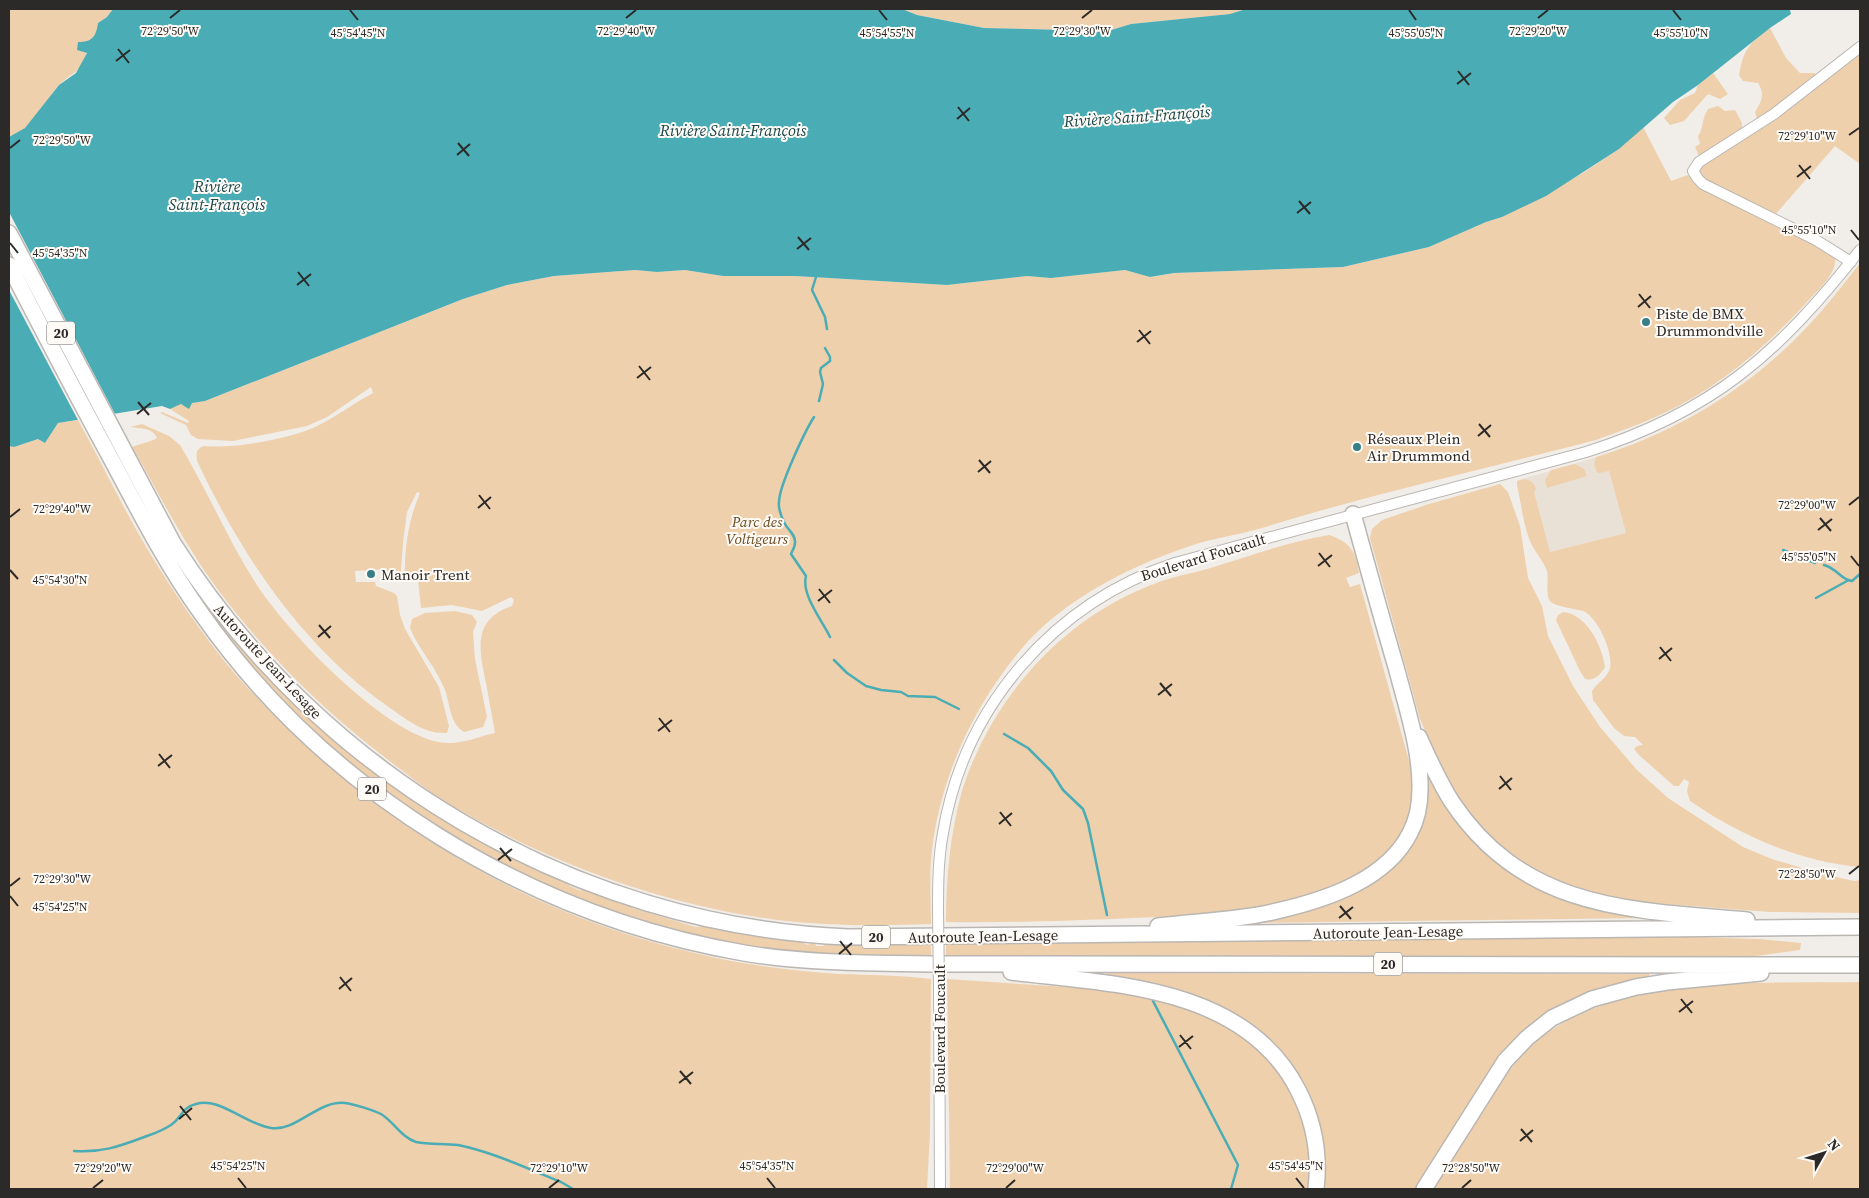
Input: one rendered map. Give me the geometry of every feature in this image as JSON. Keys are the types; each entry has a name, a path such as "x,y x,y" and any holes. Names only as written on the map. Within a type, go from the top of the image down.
{"highway":[{"name":"Autoroute Jean-Lesage","path":"9,234 174,574 212,628 244,668 296,723 333,758 394,806 450,843 503,873 543,892 617,921 689,941 742,953 795,960 945,964 1860,966"},
{"name":"Autoroute Jean-Lesage","path":"9,265 106,435 188,567 226,616 277,675 322,720 377,766 432,805 486,837 553,868 608,890 679,912 752,927 848,937 1860,927"},
{"path":"1064,935 1271,913 1342,891 1365,878 1398,852 1410,834 1416,820 1420,782 1409,717 1353,514"},
{"path":"1409,717 1440,782 1464,818 1484,841 1505,860 1537,880 1575,895 1624,907 1833,928"},
{"path":"945,964 1108,983 1146,990 1188,1001 1238,1025 1276,1057 1299,1092 1308,1114 1317,1149 1316,1189"},
{"path":"1424,1189 1505,1062 1533,1032 1560,1014 1601,996 1646,985 1832,965"}],"street":[{"path":"1851,262 1816,240 1703,184 1693,171 1699,162 1774,114 1860,47"},
{"name":"Boulevard Foucault","path":"940,1189 938,912 942,835 950,799 961,765 976,731 991,705 1015,671 1041,644 1068,619 1094,601 1149,572 1184,560 1586,452 1631,437 1670,420 1722,389 1762,358 1800,322 1860,250"}],"shaded area":[{"path":"1607,454 1609,471 1626,533 1550,553 1533,492 1522,479"}],"green space":[{"path":"9,9 113,9 107,17 98,23 97,30 92,39 86,42 86,56 82,65 59,85 24,129 9,137"},
{"path":"902,9 1246,9 1231,14 1131,24 1108,31 984,28 917,15"},
{"path":"1770,28 1786,58 1800,73 1815,73 1816,78 1758,122 1755,112 1762,98 1760,87 1758,83 1743,81 1739,75 1745,52 1757,38"},
{"path":"1860,51 1860,164 1835,146 1774,216 1703,180 1697,168"},
{"path":"1713,73 1728,94 1720,99 1708,94 1684,121 1670,125 1664,118 1680,100 1695,93 1698,85"},
{"path":"1718,106 1725,111 1735,110 1742,123 1742,132 1700,158 1695,147 1700,144 1698,136 1704,117 1708,109"},
{"name":"Parc des Voltigeurs","path":"1643,127 1671,181 1688,175 1693,181 1780,225 1835,257 1833,269 1821,287 1775,335 1740,366 1681,405 1644,422 1596,440 1199,543 1123,573 1076,600 1035,634 1005,669 989,693 962,742 943,795 936,822 931,868 931,924 854,925 796,922 735,913 693,904 611,880 571,865 493,829 456,808 412,778 341,722 297,681 257,638 237,615 195,556 132,447 157,438 149,430 130,427 142,424 169,436 180,445 255,582 290,627 342,681 371,705 400,725 426,739 450,743 461,742 495,733 481,659 481,637 484,627 490,619 512,606 514,600 511,597 482,611 452,605 421,608 418,579 405,580 406,547 410,525 420,493 417,492 407,512 399,575 388,577 387,569 355,571 356,582 375,582 376,586 397,596 400,615 405,629 439,687 449,726 447,733 429,731 422,728 390,708 358,684 302,628 277,597 255,565 234,531 197,461 197,452 199,448 204,446 216,447 262,442 306,431 373,393 371,387 327,417 307,426 233,441 198,439 191,435 186,425 160,413 162,412 188,423 189,421 170,409 181,404 205,401 463,299 507,285 554,276 635,270 657,272 685,270 723,276 795,276 947,285 1027,276 1051,278 1125,270 1151,277 1174,273 1343,267 1429,247 1502,217 1583,173 1619,149"},
{"path":"1860,263 1860,867 1837,864 1792,853 1750,836 1709,814 1690,801 1687,791 1689,782 1684,779 1679,786 1674,786 1634,749 1637,746 1643,745 1635,737 1624,736 1614,728 1593,700 1592,691 1609,671 1610,656 1608,647 1599,628 1588,614 1550,601 1547,571 1528,534 1522,513 1517,481 1526,479 1535,486 1534,492 1550,552 1626,533 1609,471 1597,472 1594,465 1596,457 1655,435 1710,406 1736,389 1761,370 1807,327 1828,304"},
{"path":"78,420 148,550 187,611 225,662 264,705 324,763 421,836 473,867 527,895 583,919 640,938 716,958 769,967 821,973 931,979 930,1133 927,1189 9,1189 9,446 14,447 38,439 45,443 58,423"},
{"path":"1575,464 1584,469 1587,476 1547,488 1545,480 1551,470"},
{"path":"1500,484 1508,492 1520,526 1528,578 1542,606 1548,636 1573,686 1600,727 1637,770 1668,798 1743,847 1772,859 1818,873 1854,881 1860,880 1860,913 1770,912 1640,902 1609,897 1541,876 1514,858 1484,830 1463,805 1438,761 1420,719 1370,538 1372,529 1382,520 1429,504"},
{"path":"1329,535 1347,544 1354,553 1359,573 1346,578 1350,587 1360,584 1411,768 1410,817 1402,836 1392,849 1348,880 1317,893 1284,903 1250,909 1146,918 1030,922 946,922 947,889 954,823 962,791 984,737 999,711 1035,665 1079,625 1110,605 1143,588 1274,548"},
{"path":"455,611 472,615 477,622 473,632 475,659 487,717 483,727 464,732 453,719 445,690 410,628 412,619 425,613"},
{"path":"1563,612 1579,618 1592,632 1597,641 1605,667 1594,678 1585,679 1556,620 1558,615"},
{"path":"216,616 293,703 334,741 365,766 429,811 463,831 497,850 569,883 570,886 581,891 584,888 633,906 632,908 696,927 707,926 801,942 808,945 815,942 816,946 823,946 828,943 931,943 931,956 810,954 788,950 786,952 735,943 665,927 598,906 550,887 504,865 459,840 415,812 374,782 296,714 236,648 213,618"},
{"path":"1423,761 1500,863 1652,918 1254,923 1253,921 1270,918 1405,852"},
{"path":"1690,937 1759,939 1801,943 1800,950 1748,957 946,957 946,944"},
{"path":"1107,973 1649,974 1649,979 1538,1024 1419,1189 1320,1189 1318,1128 1254,1029 1105,978"},
{"path":"947,979 1111,990 1155,999 1219,1022 1248,1040 1270,1059 1300,1106 1311,1155 1308,1189 950,1189"},
{"path":"1860,982 1860,1189 1433,1189 1481,1112 1519,1058 1559,1025 1597,1007 1639,995 1684,988 1730,984"}],"water":[{"name":"Rivière Saint-François","path":"113,9 902,9 917,15 984,28 1108,31 1131,24 1230,14 1246,9 1793,9 1790,10 1791,14 1673,102 1619,149 1546,196 1502,217 1429,247 1343,267 1174,273 1150,277 1125,270 1051,278 1027,276 947,285 795,276 723,276 685,270 657,272 635,270 554,276 507,285 463,299 205,401 192,403 189,409 181,404 170,409 162,406 58,423 45,443 38,439 14,447 9,446 9,137 25,128 59,85 76,73 87,53 77,50 78,42 90,40 96,32 98,23 107,17"}],"pier":[{"path":"9,212 116,416 79,422 9,290"}],"waterway":[{"path":"816,277 812,290 825,317 827,329"},
{"path":"819,401 823,384 821,368 830,361 825,348"},
{"path":"814,417 783,484 779,504 780,513 795,540 795,546 791,554 806,576 805,583 809,599 830,637"},
{"path":"1783,550 1815,563"},
{"path":"1824,565 1848,580 1852,581 1860,574"},
{"path":"1816,598 1847,581"},
{"path":"834,660 847,673 866,686 901,692 908,696 935,697 959,709"},
{"path":"1004,734 1028,748 1051,771 1063,790 1083,809 1088,823 1107,915"},
{"path":"1153,1001 1238,1165 1231,1189"},
{"path":"74,1151 94,1151 111,1148 153,1134 175,1122 185,1109 200,1103 218,1105 262,1126 271,1128 289,1125 326,1106 335,1103 345,1103 381,1114 406,1137 416,1142 458,1145 471,1148 510,1161 561,1182 573,1189"}],"place":[{"name":"Piste de BMX Drummondville","path":"1646,322"},
{"name":"Réseaux Plein Air Drummond","path":"1357,447"},
{"name":"Manoir Trent","path":"371,574"}]}
